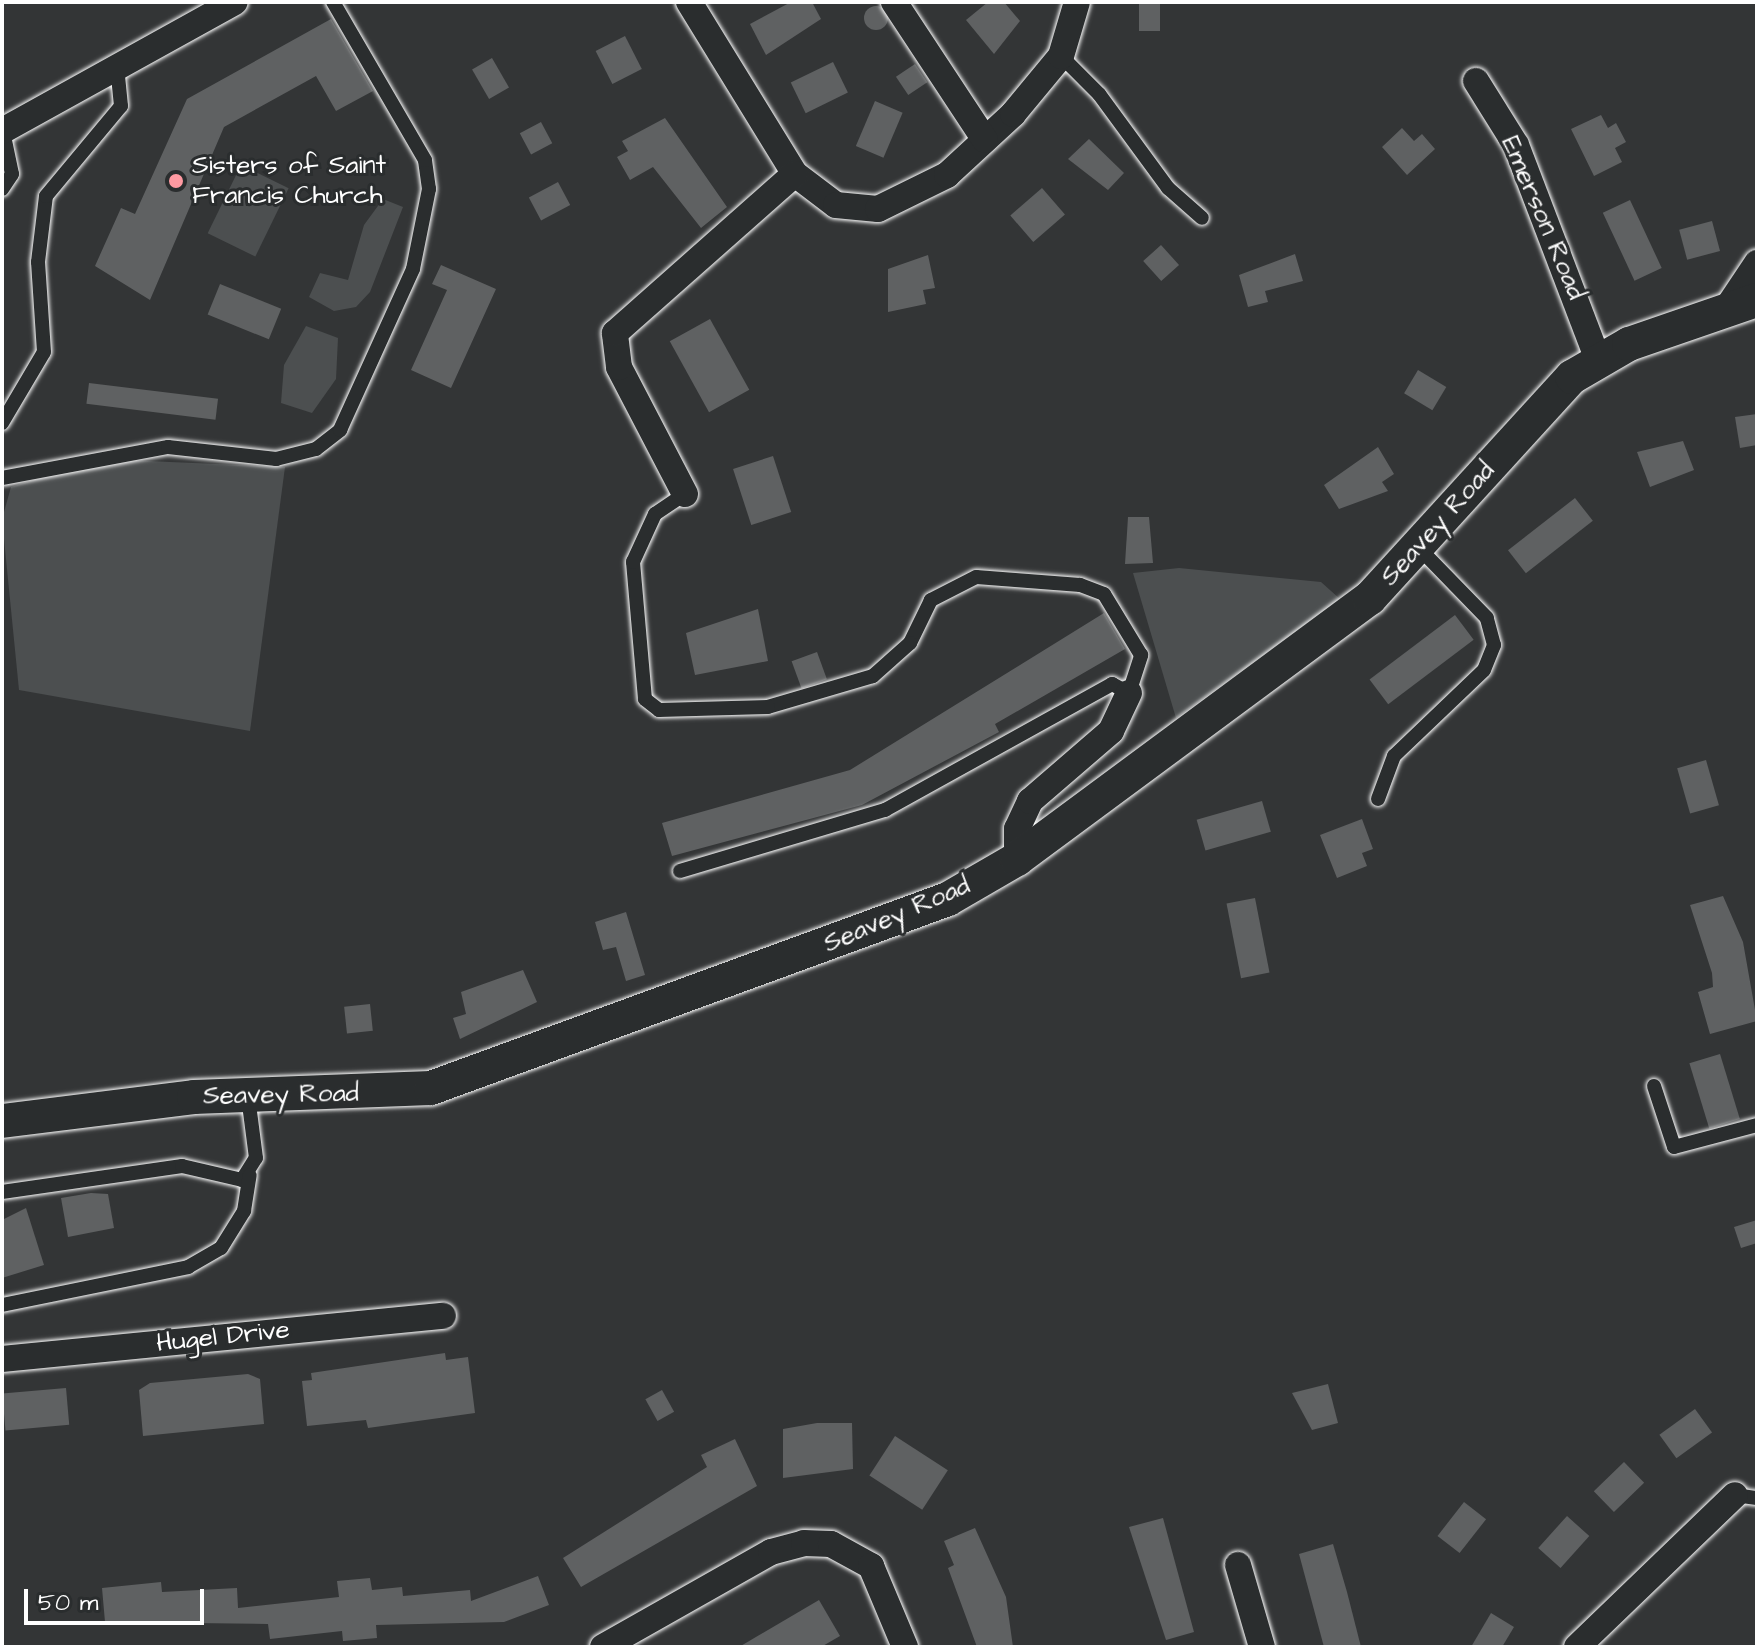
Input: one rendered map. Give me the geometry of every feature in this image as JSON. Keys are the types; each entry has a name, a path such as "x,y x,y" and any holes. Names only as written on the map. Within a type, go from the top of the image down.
{"street":[{"path":"2,131 235,2"},
{"path":"689,2 795,174 836,205 878,209 922,191 985,140 1061,56 1077,2"},
{"path":"894,2 985,140"},
{"name":"Emerson Road","path":"1476,81 1516,145 1598,360"},
{"path":"685,494 619,367 615,333 795,174"},
{"path":"1741,305 1757,263"},
{"name":"Seavey Road","path":"2,1121 98,1105 248,1096 382,1093 489,1071 948,899 1017,859 1324,634 1420,549 1540,406 1598,360 1741,305"},
{"path":"1017,859 1017,829 1030,801 1111,731 1129,693"},
{"name":"Hugel Drive","path":"2,1359 443,1316"},
{"path":"1577,1647 1746,1496"},
{"path":"603,1647 771,1552 804,1543 831,1544 871,1566 905,1647"},
{"path":"1238,1565 1262,1647"}],"lane":[{"path":"2,478 168,447 276,459 316,449 340,430 413,269 429,189 425,160 333,2"},
{"path":"1061,56 1099,94 1168,188 1202,218"},
{"path":"2,423 44,352 38,262 46,196 121,106 117,66"},
{"path":"2,131 12,174 2,189"},
{"path":"680,871 885,810 1112,684 1129,693 1141,655 1104,594 1080,585 976,577 931,600 910,643 873,676 768,707 659,710 645,699 633,562 655,514 685,494"},
{"path":"1378,799 1394,756 1484,670 1494,645 1487,618 1420,549"},
{"path":"1654,1086 1674,1147 1757,1125"},
{"path":"2,1305 188,1267 221,1248 244,1211 256,1158 248,1096"},
{"path":"2,1192 182,1166 242,1180 250,1175"}],"shaded area":[{"path":"241,165 289,188 255,257 208,233"},
{"path":"383,199 403,207 370,292 356,307 334,311 309,297 320,273 348,280 364,225"},
{"path":"306,326 338,338 336,379 312,413 281,403 284,365"},
{"path":"102,459 285,467 250,731 19,690 2,519 11,487"},
{"path":"1179,568 1321,582 1340,599 1176,718 1133,573"}],"building":[{"path":"791,2 812,2 821,19 766,55 750,24"},
{"path":"988,2 1004,2 1020,21 994,54 966,20"},
{"path":"1139,2 1160,2 1160,31 1139,31"},
{"path":"876,6 885,9 888,18 885,27 876,30 867,27 864,18 867,9"},
{"name":"Sisters of Saint Francis Church","path":"331,19 373,91 336,111 316,76 224,127 150,300 95,266 121,208 135,214 187,99"},
{"path":"625,36 642,69 612,84 596,51"},
{"path":"492,58 509,87 489,99 472,70"},
{"path":"833,62 848,93 806,113 791,83"},
{"path":"915,64 927,82 908,95 896,77"},
{"path":"875,101 903,113 883,158 856,146"},
{"path":"1601,115 1608,128 1616,123 1626,142 1615,148 1622,162 1594,176 1571,129"},
{"path":"665,118 727,207 701,228 653,167 630,180 617,157 628,151 622,141"},
{"path":"541,122 552,143 531,154 520,133"},
{"path":"1402,128 1414,141 1422,134 1435,149 1407,175 1382,147"},
{"path":"1089,139 1124,173 1108,190 1068,159"},
{"path":"558,182 570,205 541,220 529,197"},
{"path":"1042,188 1065,214 1033,242 1010,216"},
{"path":"1630,200 1662,268 1635,281 1603,213"},
{"path":"1712,221 1720,251 1687,260 1679,230"},
{"path":"1161,245 1179,265 1161,281 1143,261"},
{"path":"1295,254 1303,281 1265,291 1268,302 1248,307 1239,275"},
{"path":"928,255 935,288 923,290 926,304 888,312 888,269"},
{"path":"441,265 496,289 451,388 411,370 447,290 432,284"},
{"path":"220,284 281,309 269,339 208,315"},
{"path":"710,319 749,390 709,412 670,341"},
{"path":"1418,370 1446,387 1432,410 1404,393"},
{"path":"89,383 218,399 215,420 86,404"},
{"path":"1757,414 1757,445 1740,448 1735,417"},
{"path":"1683,441 1694,470 1650,487 1637,452"},
{"path":"1378,447 1394,474 1382,482 1388,491 1339,509 1324,485"},
{"path":"773,456 791,512 751,525 733,469"},
{"path":"1575,498 1593,521 1526,573 1508,550"},
{"path":"1128,517 1149,517 1153,563 1125,564"},
{"path":"758,609 768,661 695,675 686,633"},
{"path":"1104,613 1125,649 995,724 999,732 862,805 672,856 662,823 850,770"},
{"path":"1455,615 1474,640 1388,704 1370,679"},
{"path":"817,652 827,679 802,688 792,661"},
{"path":"1706,760 1719,805 1690,813 1677,768"},
{"path":"1262,801 1271,832 1205,851 1197,820"},
{"path":"1362,819 1373,849 1362,853 1367,866 1337,878 1320,835"},
{"path":"1723,896 1743,942 1757,1021 1710,1034 1698,992 1713,987 1712,973 1690,905"},
{"path":"1255,898 1270,973 1241,978 1227,904"},
{"path":"626,912 645,975 626,981 616,947 603,950 595,922"},
{"path":"523,970 537,1002 460,1039 453,1018 466,1014 461,992"},
{"path":"370,1004 373,1031 347,1034 344,1007"},
{"path":"1720,1054 1740,1119 1709,1128 1689,1063"},
{"path":"91,1193 108,1194 114,1228 68,1237 61,1198"},
{"path":"26,1208 44,1265 2,1278 2,1220"},
{"path":"1757,1220 1757,1243 1741,1248 1734,1227"},
{"path":"445,1353 446,1360 468,1357 475,1413 368,1428 366,1420 307,1426 302,1381 312,1380 311,1373"},
{"path":"248,1374 260,1379 264,1424 143,1436 139,1390 150,1383"},
{"path":"1328,1384 1338,1423 1312,1430 1292,1393"},
{"path":"66,1388 69,1425 5,1430 2,1394"},
{"path":"662,1390 674,1412 658,1421 645,1399"},
{"path":"1695,1409 1712,1432 1676,1458 1659,1435"},
{"path":"817,1423 852,1423 853,1469 783,1478 783,1429"},
{"path":"895,1436 948,1470 922,1510 869,1475"},
{"path":"735,1439 757,1486 581,1587 563,1558 707,1467 701,1455"},
{"path":"1624,1462 1644,1483 1614,1512 1594,1491"},
{"path":"1464,1502 1486,1519 1460,1553 1438,1536"},
{"path":"1567,1516 1589,1536 1561,1568 1538,1548"},
{"path":"1163,1518 1194,1632 1166,1640 1129,1527"},
{"path":"975,1528 1006,1597 1013,1647 977,1647 948,1568 954,1565 944,1541"},
{"path":"1333,1544 1361,1647 1324,1647 1299,1554"},
{"path":"538,1576 549,1605 504,1622 376,1625 377,1638 343,1641 342,1631 270,1639 268,1624 105,1622 102,1588 161,1582 162,1592 237,1588 238,1608 339,1597 337,1581 370,1578 372,1590 402,1587 403,1596 470,1590 471,1601"},
{"path":"819,1600 840,1636 821,1647 739,1647"},
{"path":"1491,1613 1514,1627 1502,1647 1471,1647"}],"place":[{"name":"Sisters of Saint Francis Church","path":"176,181"}]}
